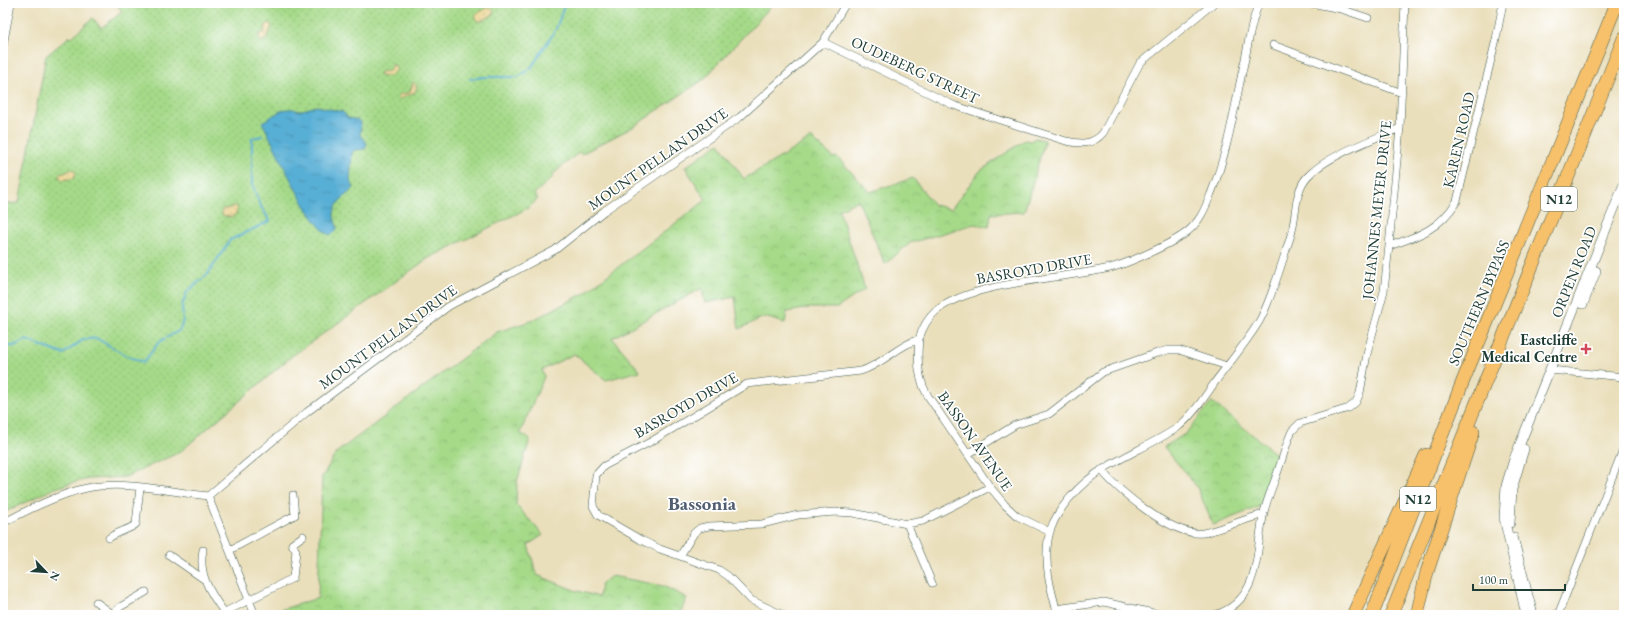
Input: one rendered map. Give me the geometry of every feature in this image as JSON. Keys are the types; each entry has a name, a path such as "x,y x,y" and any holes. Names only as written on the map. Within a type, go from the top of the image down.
{"highway":[{"name":"SOUTHERN BYPASS","path":"1372,615 1463,381 1617,3"},
{"name":"N12","path":"1391,615 1624,38"},
{"path":"1417,615 1421,592 1467,449 1494,380 1495,373 1493,361"},
{"path":"1353,615 1385,549 1445,413 1463,381"}],"street":[{"path":"3,46 11,3"},
{"name":"MOUNT PELLAN DRIVE","path":"208,496 307,412 449,306 555,250 604,211 740,117 824,42 846,3"},
{"name":"OUDEBERG STREET","path":"824,42 953,105 1038,132 1080,143 1094,140 1103,133 1140,64 1214,3"},
{"name":"BASROYD DRIVE","path":"680,556 641,540 601,518 594,510 593,500 596,475 604,466 652,441 747,384 861,371 876,364 904,344 919,339 923,328 932,315 942,306 958,298 988,288 1114,267 1174,240 1193,226 1206,208 1226,153 1252,22 1259,3"},
{"path":"1311,3 1333,5 1368,18"},
{"name":"JOHANNES MEYER DRIVE","path":"1215,615 1235,604 1248,589 1257,558 1264,514 1294,428 1304,422 1347,409 1354,404 1359,396 1368,350 1384,291 1390,246 1400,128 1405,3"},
{"name":"KAREN ROAD","path":"1390,246 1430,231 1457,201 1496,39 1503,3"},
{"path":"1274,45 1402,93"},
{"path":"1162,615 1104,602 1057,612 1048,565 1050,532 1070,497 1101,470 1177,428 1192,412 1255,328 1265,308 1293,229 1299,192 1304,180 1311,173 1329,161 1400,128"},
{"name":"ORPEN ROAD","path":"1553,370 1624,184"},
{"name":"ORPEN ROAD","path":"1553,370 1624,201"},
{"name":"BASSON AVENUE","path":"919,339 918,359 921,384 990,487 1014,514 1050,532"},
{"path":"968,454 1015,425 1049,414 1098,375 1144,357 1168,350 1176,350 1227,366"},
{"path":"1553,370 1624,377"},
{"path":"1526,615 1505,526 1504,502 1510,470 1553,370"},
{"path":"1533,615 1510,525 1511,498 1514,481 1521,458 1553,370"},
{"path":"1558,615 1624,447"},
{"path":"1101,470 1130,499 1166,523 1185,531 1203,533 1264,514"},
{"path":"3,523 76,490 106,486 140,488 208,496 255,615"},
{"path":"783,615 751,600 722,571 680,556 694,533 700,528 709,526 762,524 798,515 835,512 853,513 907,524 923,521 990,487"},
{"path":"108,538 121,530 133,527 136,524 140,488"},
{"path":"230,550 295,515 294,495"},
{"path":"907,524 932,583"},
{"path":"203,550 201,564 205,580 222,613 248,598 293,578 296,556 292,544 303,536"},
{"path":"169,555 205,580"},
{"path":"96,602 113,615 130,600 146,592"}],"green space":[{"path":"116,3 774,3 704,79 633,127 581,154 579,152 552,175 554,176 534,194 538,199 528,208 427,259 292,356 180,452 125,477 89,479 53,489 3,513 3,204 19,203 46,56 70,36 71,38 93,18 101,28 122,12"},
{"path":"811,138 834,158 837,157 870,192 913,178 934,205 951,209 980,171 1025,140 1031,141 1035,138 1045,140 1024,212 991,214 989,227 974,224 910,243 885,264 858,200 839,210 865,289 837,308 810,308 787,312 785,323 764,317 739,329 735,297 705,303 702,288 612,338 640,371 606,380 574,354 542,370 544,377 520,433 530,439 517,482 516,505 543,535 528,545 537,575 574,590 599,597 601,584 612,576 663,586 687,598 679,615 267,614 318,598 322,477 336,453 497,332 531,321 583,294 706,200 685,167 719,143 744,179"},
{"path":"1212,402 1276,454 1261,506 1213,525 1197,487 1164,447 1185,434"}],"sand":[{"path":"489,7 493,9 494,14 481,21 477,21 475,17 476,14"},
{"path":"269,23 272,27 266,39 262,42 259,39 259,34 264,33 266,25"},
{"path":"393,64 397,69 393,73 384,77 379,75 380,72 389,71"},
{"path":"413,82 417,86 415,92 400,99 398,98 398,95 410,92"},
{"path":"72,169 76,172 74,178 63,180 59,177 60,173 65,173"},
{"path":"235,205 238,209 235,215 230,217 222,215 222,209 230,208"}],"water":[{"path":"317,106 343,112 348,118 358,120 361,123 360,135 367,143 365,149 355,150 352,153 350,181 354,188 339,202 335,209 334,215 337,229 331,235 323,230 304,203 262,122 284,110 294,109 299,111"}],"waterway":[{"path":"470,79 484,77 518,77 531,68 556,29 565,3"},
{"path":"3,346 14,346 26,340 63,354 83,340 96,338 127,356 144,362 159,342 180,330 183,320 182,306 187,292 208,274 230,240 270,221 260,205 252,184 252,138 262,136"}],"place":[{"name":"Eastcliffe Medical Centre","path":"1586,349"}],"district":[{"name":"Bassonia","path":"702,503"}]}
